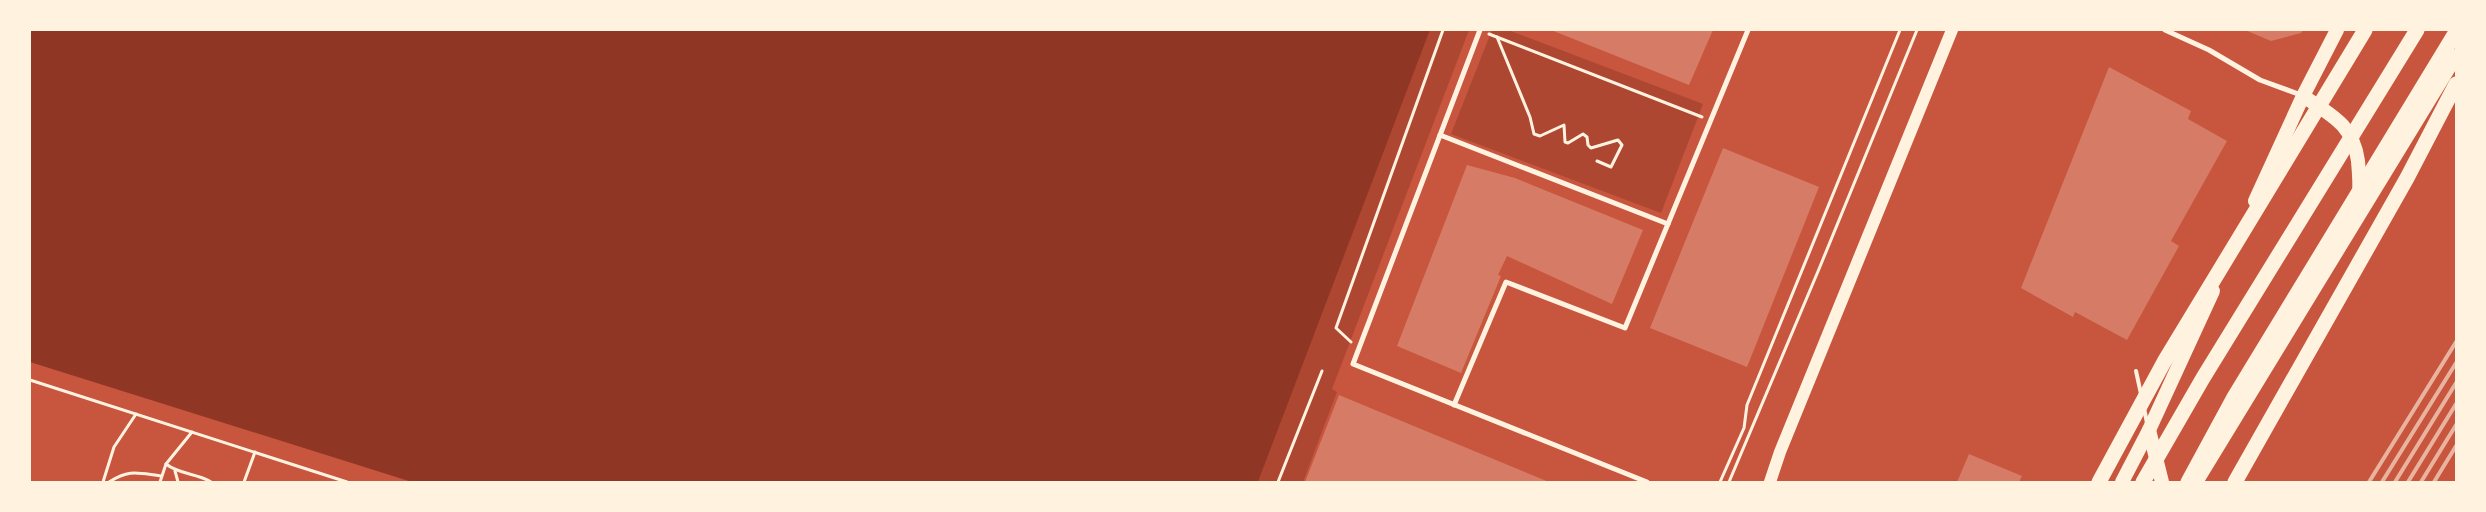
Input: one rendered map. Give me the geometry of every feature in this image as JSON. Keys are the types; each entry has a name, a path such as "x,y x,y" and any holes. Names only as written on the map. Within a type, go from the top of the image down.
{"highway":[{"path":"2122,482 2149,430 2303,96 2337,30"},
{"path":"2099,482 2164,362 2365,30"},
{"path":"2143,482 2208,369 2417,30"},
{"path":"2188,482 2233,399 2456,32"},
{"path":"2196,482 2456,56"},
{"path":"2234,482 2407,178 2456,84"},
{"path":"2303,96 2334,116 2347,128 2355,144 2359,191 2354,223"},
{"path":"2149,430 2162,482"}],"main road":[{"path":"1770,482 1784,443 1952,30"}],"street":[{"path":"1480,30 1353,364 1647,482"},
{"path":"1454,405 1506,282 1625,328 1748,30"},
{"path":"2165,30 2209,50 2260,80 2303,96"},
{"path":"1440,135 1668,224"}],"lane":[{"path":"2136,371 2149,430"}],"path":[{"path":"1358,350 1336,328 1443,30"},
{"path":"1720,482 1744,428 1747,405 1900,30"},
{"path":"1729,482 1820,270 1917,30"},
{"path":"1491,35 1710,120"},
{"path":"1497,37 1530,117 1534,134 1540,136 1564,124 1565,142 1568,143 1584,134 1591,148 1618,140 1621,142 1622,145 1611,167 1597,161"},
{"path":"1278,482 1322,371"},
{"path":"30,380 348,482"},
{"path":"103,482 114,447 136,414"},
{"path":"160,482 166,464 192,432"},
{"path":"244,482 255,452"},
{"path":"166,464 175,471 204,478 211,482"},
{"path":"109,482 134,471 161,476"},
{"path":"175,471 178,482"}],"shaded area":[{"path":"30,30 1430,30 1258,482 412,482 30,362"},
{"path":"1430,30 1469,30 1332,389 1337,392 1303,482 1258,482"},
{"path":"1492,30 1508,30 1703,104 1661,213 1451,134"}],"building":[{"path":"1551,30 1713,30 1689,85"},
{"path":"2245,30 2303,30 2301,33 2271,41"},
{"path":"2109,67 2191,111 2188,119 2227,141 2171,241 2179,246 2127,340 2075,312 2073,317 2021,288"},
{"path":"1723,148 1819,187 1747,367 1650,328"},
{"path":"1467,165 1515,178 1643,230 1612,304 1507,256 1498,275 1501,276 1461,373 1397,346"},
{"path":"1339,395 1549,482 1305,482"},
{"path":"1969,454 2022,476 2019,482 1957,482"}],"railway":[{"path":"2369,482 2456,342"},
{"path":"2382,482 2456,363"},
{"path":"2395,482 2456,383"},
{"path":"2408,482 2456,404"},
{"path":"2421,482 2456,425"},
{"path":"2434,482 2456,446"}]}
